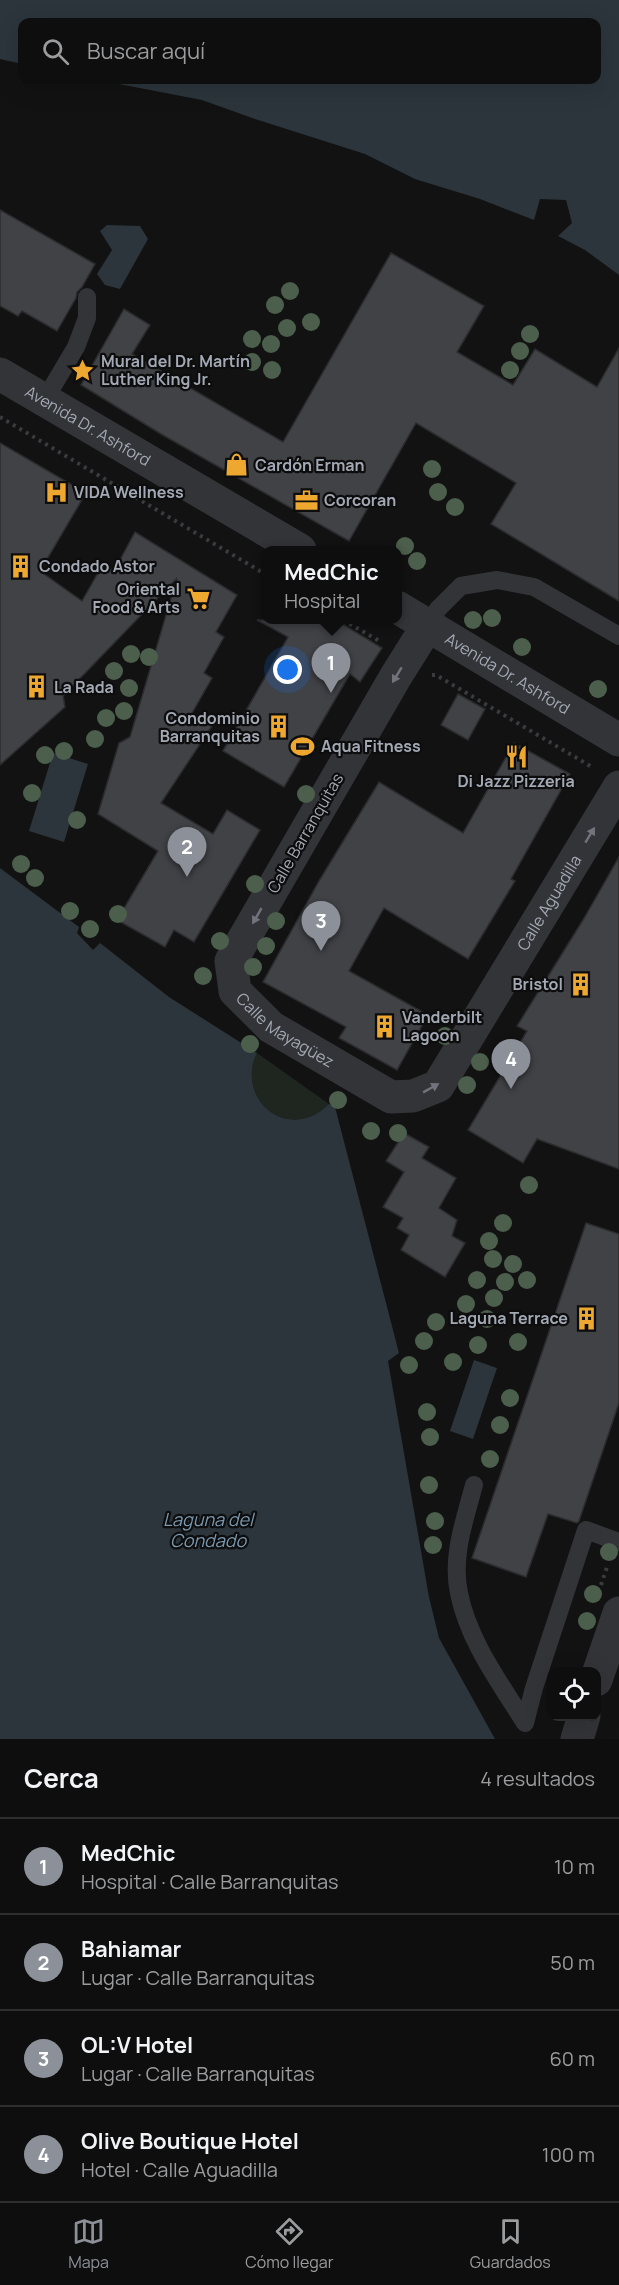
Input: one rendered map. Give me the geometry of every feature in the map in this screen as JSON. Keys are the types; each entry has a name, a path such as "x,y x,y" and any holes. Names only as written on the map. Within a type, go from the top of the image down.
{"street":[{"name":"Avenida Dr. Ashford","path":"0,374 293,546"},
{"name":"Avenida Dr. Ashford","path":"402,610 619,740"},
{"name":"Calle Barranquitas","path":"238,949 396,676 428,625"},
{"name":"Calle Aguadilla","path":"377,1089 391,1097 413,1096 438,1086 606,781"},
{"name":"Calle Mayagüez","path":"238,949 231,960 235,991 271,1027 377,1089"},
{"path":"601,1668 619,1613"},
{"path":"577,1739 582,1721"}],"lane":[{"path":"44,401 76,347 87,318 87,297"},
{"path":"428,625 438,609 461,586 497,580 534,586 619,636"},
{"path":"474,1485 460,1538 458,1592 469,1624 490,1667 525,1723 534,1688 586,1530 619,1542"}],"path":[{"path":"0,417 261,572"},
{"path":"350,624 382,642 385,653"},
{"path":"426,676 436,675 592,767 606,781"}],"shaded area":[{"path":"257,1053 329,1104 316,1114 299,1119 286,1119 273,1114 256,1094 252,1081 252,1067"}],"water":[{"path":"0,0 619,0 619,275 585,250 558,236 572,223 566,200 540,199 534,220 480,199 415,179 365,154 202,100 119,84 601,84 601,18 18,18 18,63 0,59"},
{"path":"107,225 140,226 148,239 120,289 105,285 97,274 112,250 100,231"},
{"path":"53,753 88,764 64,842 29,831"},
{"name":"Laguna del Condado","path":"0,868 79,927 77,933 93,950 100,943 169,997 257,1053 252,1067 252,1081 263,1105 273,1114 286,1119 299,1119 316,1114 329,1104 335,1107 399,1353 388,1361 429,1597 439,1638 495,1739 0,1739"},
{"path":"474,1360 497,1368 473,1439 450,1431"}],"building":[{"path":"0,210 95,264 77,292 76,298 57,331 22,311 18,316 0,306"},
{"path":"391,253 484,306 457,352 513,385 535,349 597,387 619,348 619,601 491,524 516,483 416,423 349,541 161,434 81,385 124,309 150,325 132,354 283,442"},
{"path":"0,443 86,493 40,571 82,601 103,564 114,571 135,532 237,595 216,632 224,637 204,673 212,678 191,715 212,726 161,803 213,834 227,810 260,830 194,942 174,930 165,947 117,920 158,851 98,814 119,743 130,737 177,578 63,696 65,707 0,765"},
{"name":"Condominio Barranquitas","path":"264,624 343,624 382,648 360,682 350,674 284,787 223,751 288,637"},
{"path":"458,694 485,709 468,740 441,725"},
{"path":"514,743 570,774 511,879 515,881 468,959 384,908 349,971 428,1015 397,1070 339,1038 346,1027 263,982 319,881 379,782 463,833"},
{"path":"619,857 619,1169 537,1139 523,1163 468,1130 527,1031 517,1026"},
{"path":"404,1133 429,1147 422,1158 456,1178 439,1208 457,1220 452,1236 465,1243 445,1277 401,1250 409,1235 397,1228 403,1218 383,1207 404,1172 386,1161"},
{"name":"Laguna Terrace","path":"586,1223 619,1234 619,1403 579,1521 577,1523 548,1514 526,1577 472,1558"}],"place":[{"name":"Mural del Dr. Martín Luther King Jr.","path":"83,370"},
{"name":"Cardón Erman","path":"237,465"},
{"name":"VIDA Wellness","path":"56,492"},
{"name":"Corcoran","path":"306,500"},
{"name":"Condado Astor","path":"21,566"},
{"name":"Oriental Food & Arts","path":"198,598"},
{"name":"La Rada","path":"36,687"},
{"name":"MedChic","path":"331,693"},
{"name":"Condominio Barranquitas","path":"278,727"},
{"name":"Aqua Fitness","path":"303,746"},
{"name":"Di Jazz Pizzeria","path":"516,756"},
{"name":"Bahiamar","path":"187,877"},
{"name":"OL:V Hotel","path":"321,951"},
{"name":"Bristol","path":"581,984"},
{"name":"Vanderbilt Lagoon","path":"384,1026"},
{"name":"Olive Boutique Hotel","path":"511,1089"},
{"name":"Laguna Terrace","path":"586,1318"}]}
